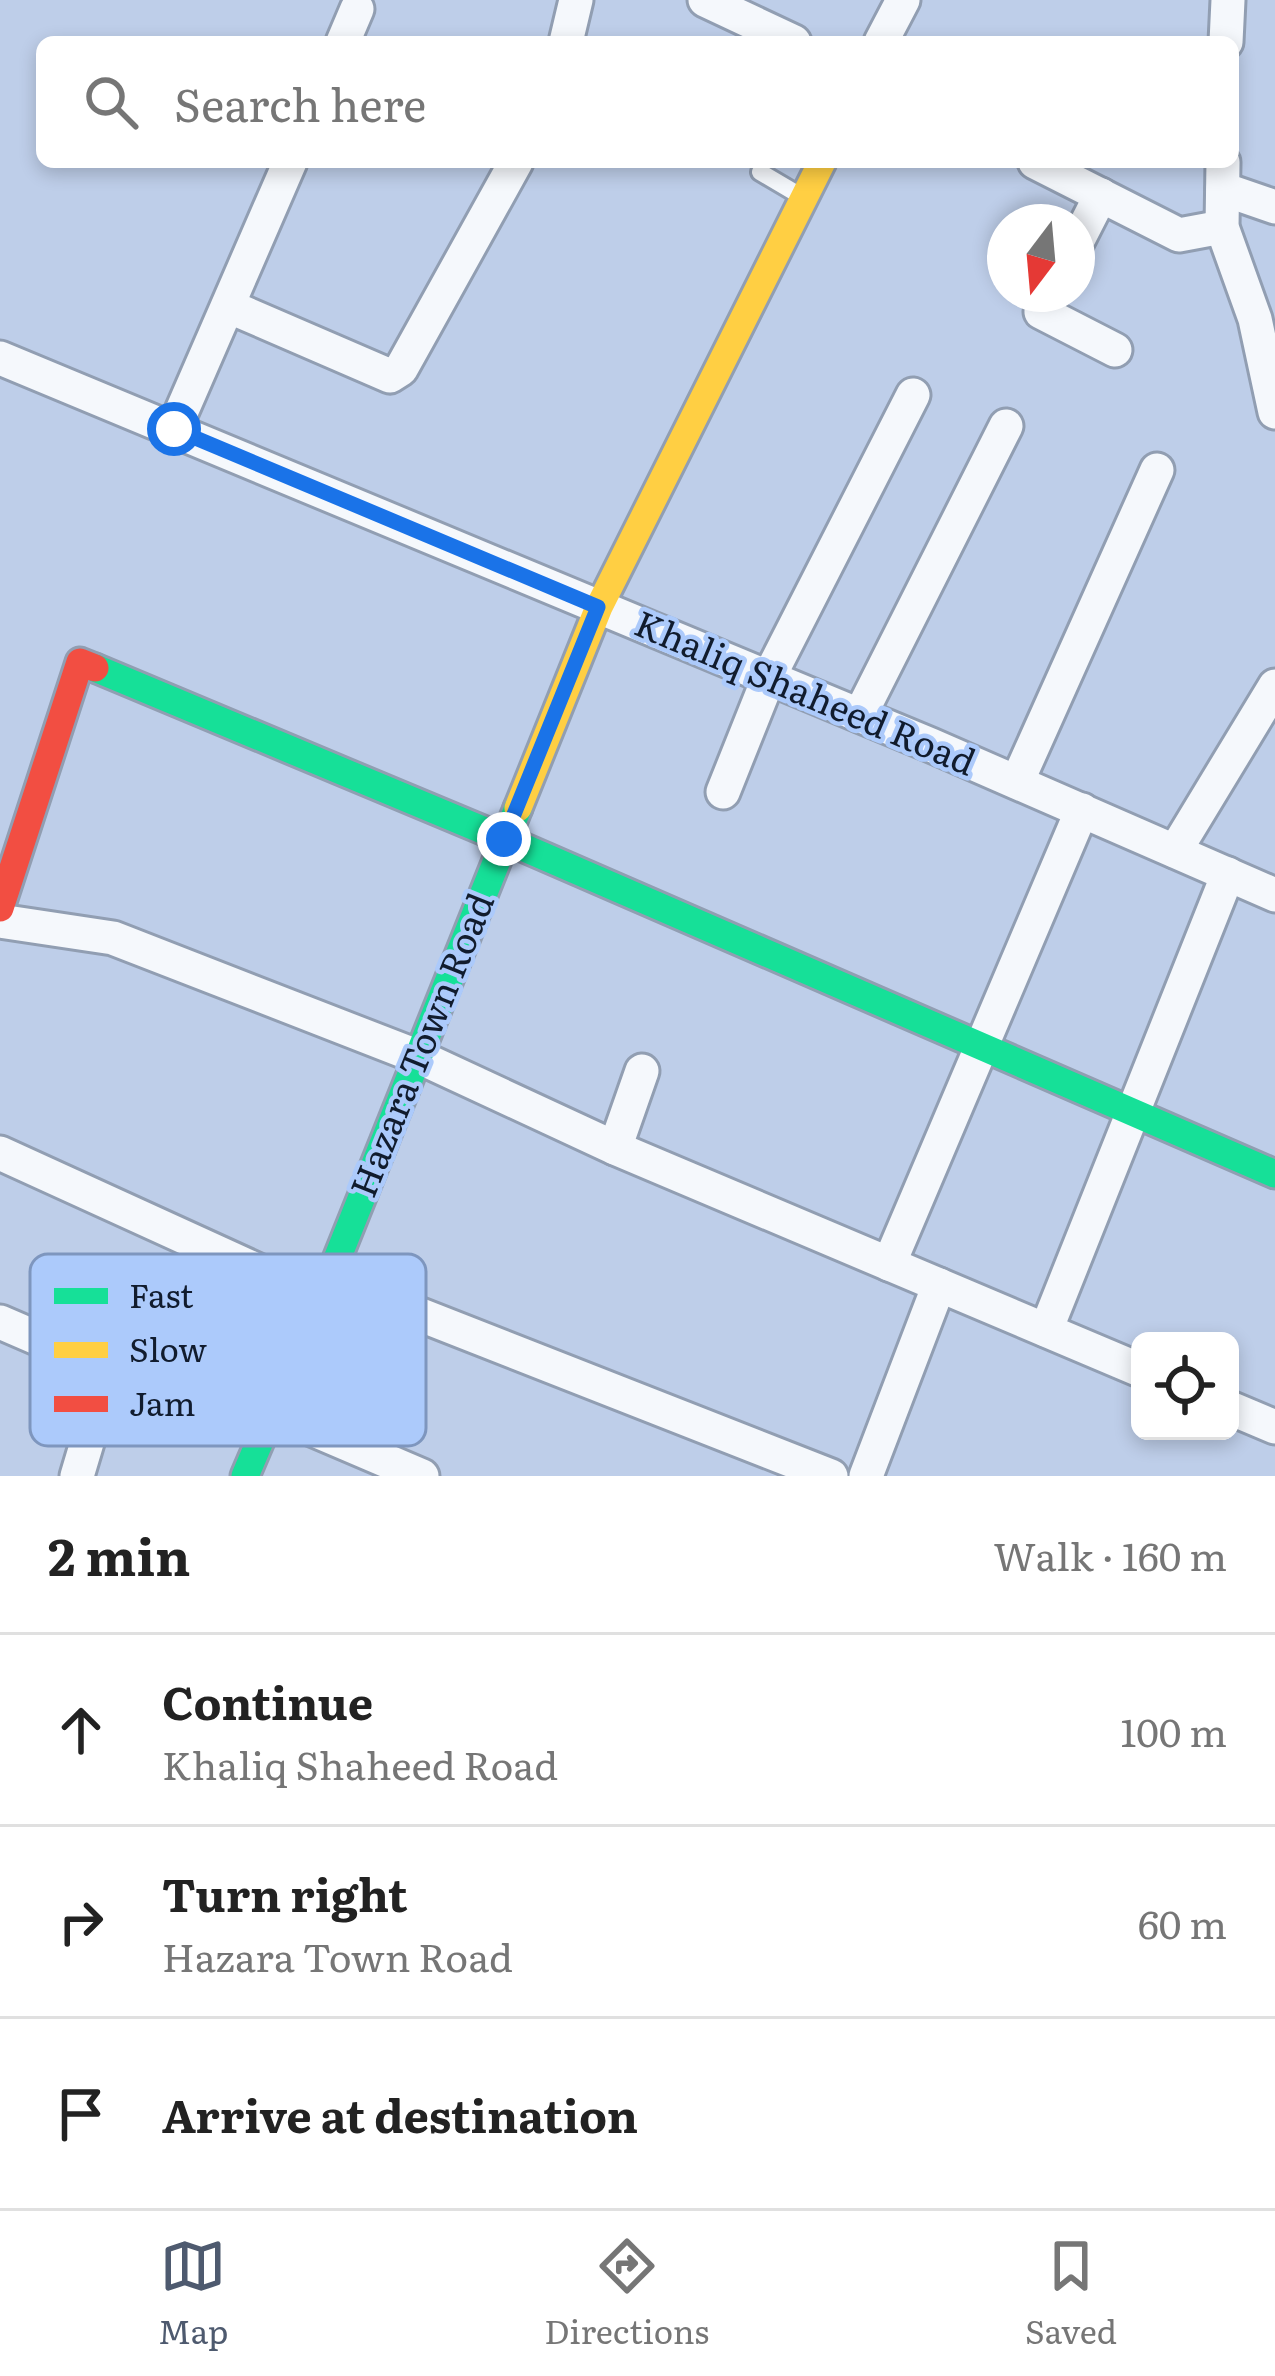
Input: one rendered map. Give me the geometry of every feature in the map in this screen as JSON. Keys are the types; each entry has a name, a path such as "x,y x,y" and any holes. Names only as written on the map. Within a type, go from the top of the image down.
{"street":[{"path":"567,36 576,0"},
{"path":"705,0 781,36"},
{"path":"883,36 903,0"},
{"path":"1226,36 1228,0"},
{"path":"346,36 357,9"},
{"path":"174,429 287,168"},
{"path":"228,306 390,376 401,370 513,168"},
{"name":"Hazara Town Road","path":"339,1254 598,607 819,168"},
{"path":"1047,168 1179,235 1222,226"},
{"path":"1223,176 1275,208"},
{"path":"1223,176 1222,226 1255,319 1275,412"},
{"path":"1095,208 1101,196"},
{"path":"1041,312 1115,350"},
{"name":"Khaliq Shaheed Road","path":"0,358 860,715 1228,874 1270,883"},
{"path":"723,792 769,677 913,395"},
{"path":"860,715 1006,426"},
{"path":"1017,782 1157,470"},
{"path":"0,908 80,662 504,839 1275,1174"},
{"path":"1175,851 1275,686"},
{"path":"889,1264 1082,811"},
{"path":"1046,1330 1228,874"},
{"path":"0,921 113,938 418,1057 615,1148 1131,1366"},
{"path":"615,1148 642,1071"},
{"path":"0,1154 241,1254"},
{"path":"866,1476 939,1285"},
{"path":"0,1322 30,1335"},
{"path":"426,1326 831,1476"},
{"path":"1239,1412 1275,1426"},
{"path":"76,1476 85,1446"},
{"name":"Hazara Town Road","path":"245,1476 257,1446"},
{"path":"345,1462 422,1476"}],"lane":[{"path":"760,172 805,198"}],"traffic: fast":[{"path":"95,668 504,839 1275,1174"},
{"path":"339,1254 518,808"},
{"path":"245,1476 258,1446"}],"traffic: slow":[{"path":"518,808 599,607 819,168"}],"traffic: jam":[{"path":"0,908 80,662 95,668"}],"route":[{"path":"174,429 598,607 504,839"}]}
